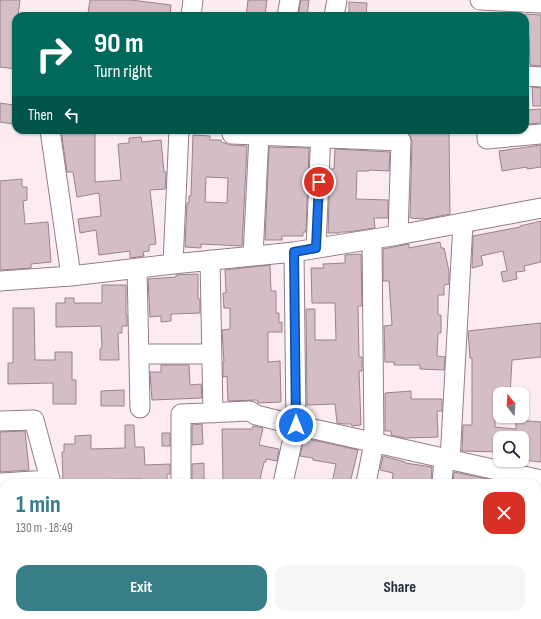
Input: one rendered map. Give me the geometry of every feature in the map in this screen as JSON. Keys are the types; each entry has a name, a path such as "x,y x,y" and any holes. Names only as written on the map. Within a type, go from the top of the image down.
{"street":[{"path":"192,12 193,0"},
{"path":"288,12 290,0"},
{"path":"335,12 337,0"},
{"path":"480,0 541,3"},
{"path":"529,76 541,77"},
{"path":"51,134 71,276"},
{"path":"173,264 179,134"},
{"path":"232,134 320,134 401,141 398,235"},
{"path":"316,248 320,134"},
{"path":"487,134 487,139 541,134"},
{"path":"253,256 260,135"},
{"path":"0,282 71,276 294,252 398,235 541,208"},
{"path":"443,479 447,460 463,223"},
{"path":"367,479 374,443 372,239"},
{"path":"284,479 296,425 294,252"},
{"path":"210,260 213,413"},
{"path":"137,268 140,408"},
{"path":"139,354 212,354"},
{"path":"181,479 181,414 250,411 256,415 296,425 447,460 513,478 527,479"},
{"path":"0,421 34,420 49,479"}],"building":[{"path":"0,0 20,0 18,12 12,12 12,68 0,67"},
{"path":"90,0 131,0 171,5 170,12 88,12"},
{"path":"248,0 267,0 266,12 246,12"},
{"path":"301,0 309,0 308,12 299,12"},
{"path":"349,2 367,3 366,12 349,12"},
{"path":"529,14 541,15 541,66 530,65"},
{"path":"532,87 541,88 541,106 533,106"},
{"path":"0,103 12,105 12,124 0,122"},
{"path":"541,109 541,123 529,124 529,110"},
{"path":"62,134 95,134 95,182 121,180 118,144 129,143 129,138 141,137 142,142 161,140 164,172 166,172 165,189 150,190 156,244 149,245 149,251 143,252 144,256 130,258 130,251 99,255 96,230 80,233 78,219 101,216 99,193 77,197 73,172 67,172"},
{"path":"409,134 449,134 450,214 425,219 410,218 412,141"},
{"path":"193,135 210,136 210,140 221,140 221,142 231,145 247,146 242,246 201,244 201,248 185,247 187,203 189,203 189,196 191,196","holes":["206,177 228,178 227,203 205,202"]},
{"path":"541,145 541,167 527,169 527,167 502,171 499,151"},
{"path":"269,147 309,148 306,232 303,232 303,236 282,236 282,240 265,240"},
{"path":"335,149 390,152 389,171 357,171 356,199 388,200 388,218 374,218 375,228 328,233 330,169 334,169"},
{"path":"22,179 22,187 27,187 27,200 23,201 25,224 48,222 51,262 31,264 31,268 0,270 0,181"},
{"path":"541,221 541,262 524,266 525,271 516,272 517,279 503,282 501,272 507,271 503,251 481,256 483,265 472,268 473,236 520,227"},
{"path":"440,242 441,248 444,248 449,271 449,284 444,285 444,295 438,295 438,315 441,315 441,333 438,333 437,356 445,357 444,370 420,369 420,365 394,365 394,362 385,362 384,326 392,325 389,281 383,281 383,249 409,244 409,248"},
{"path":"361,254 362,306 358,306 359,357 362,357 362,371 359,371 361,425 352,426 351,424 337,423 335,404 307,405 306,309 315,309 315,340 336,340 335,303 312,303 311,268 324,268 323,264 345,263 345,255"},
{"path":"270,265 271,291 276,291 276,313 279,313 279,323 282,322 282,332 268,332 268,362 280,361 281,402 258,403 257,400 228,401 227,376 223,377 224,362 222,330 230,329 230,308 224,308 223,293 226,293 225,270"},
{"path":"198,274 198,299 200,299 200,313 171,314 171,321 161,322 161,316 150,317 148,279"},
{"path":"102,285 126,285 127,326 122,326 122,333 118,333 119,360 100,360 100,349 102,348 101,326 56,327 56,303 65,303 65,298 74,298 74,303 102,303"},
{"path":"13,308 34,308 35,360 55,360 55,352 72,352 72,380 76,380 76,404 53,404 53,383 8,384 8,363 13,363"},
{"path":"541,323 541,357 512,360 510,387 493,387 493,423 495,423 495,427 516,429 516,423 529,423 529,421 541,422 541,462 529,461 529,431 493,431 493,452 462,451 463,425 472,425 472,358 470,358 468,331"},
{"path":"161,365 189,365 190,385 201,384 202,398 152,400 150,372 161,372"},
{"path":"124,390 124,406 101,406 101,391"},
{"path":"411,391 411,399 442,399 442,411 437,411 438,437 405,438 391,435 391,431 385,431 385,393"},
{"path":"202,424 203,444 192,445 192,425"},
{"path":"125,425 134,425 135,447 144,447 145,465 170,464 170,474 167,474 167,479 63,479 62,452 64,452 64,444 75,444 75,436 91,435 91,449 125,448"},
{"path":"253,426 263,428 259,445 279,449 277,461 266,459 260,479 223,479 222,429 252,429"},
{"path":"25,431 29,470 0,472 0,432"},
{"path":"162,433 170,433 170,446 162,446"},
{"path":"304,438 358,450 351,479 333,479 336,464 300,456"},
{"path":"383,456 405,463 432,467 431,479 392,479 393,473 380,470"},
{"path":"204,463 204,479 192,479 192,464"},
{"path":"454,472 488,479 453,479"}],"route":[{"path":"296,425 296,297 294,252 316,248 319,182"}]}
